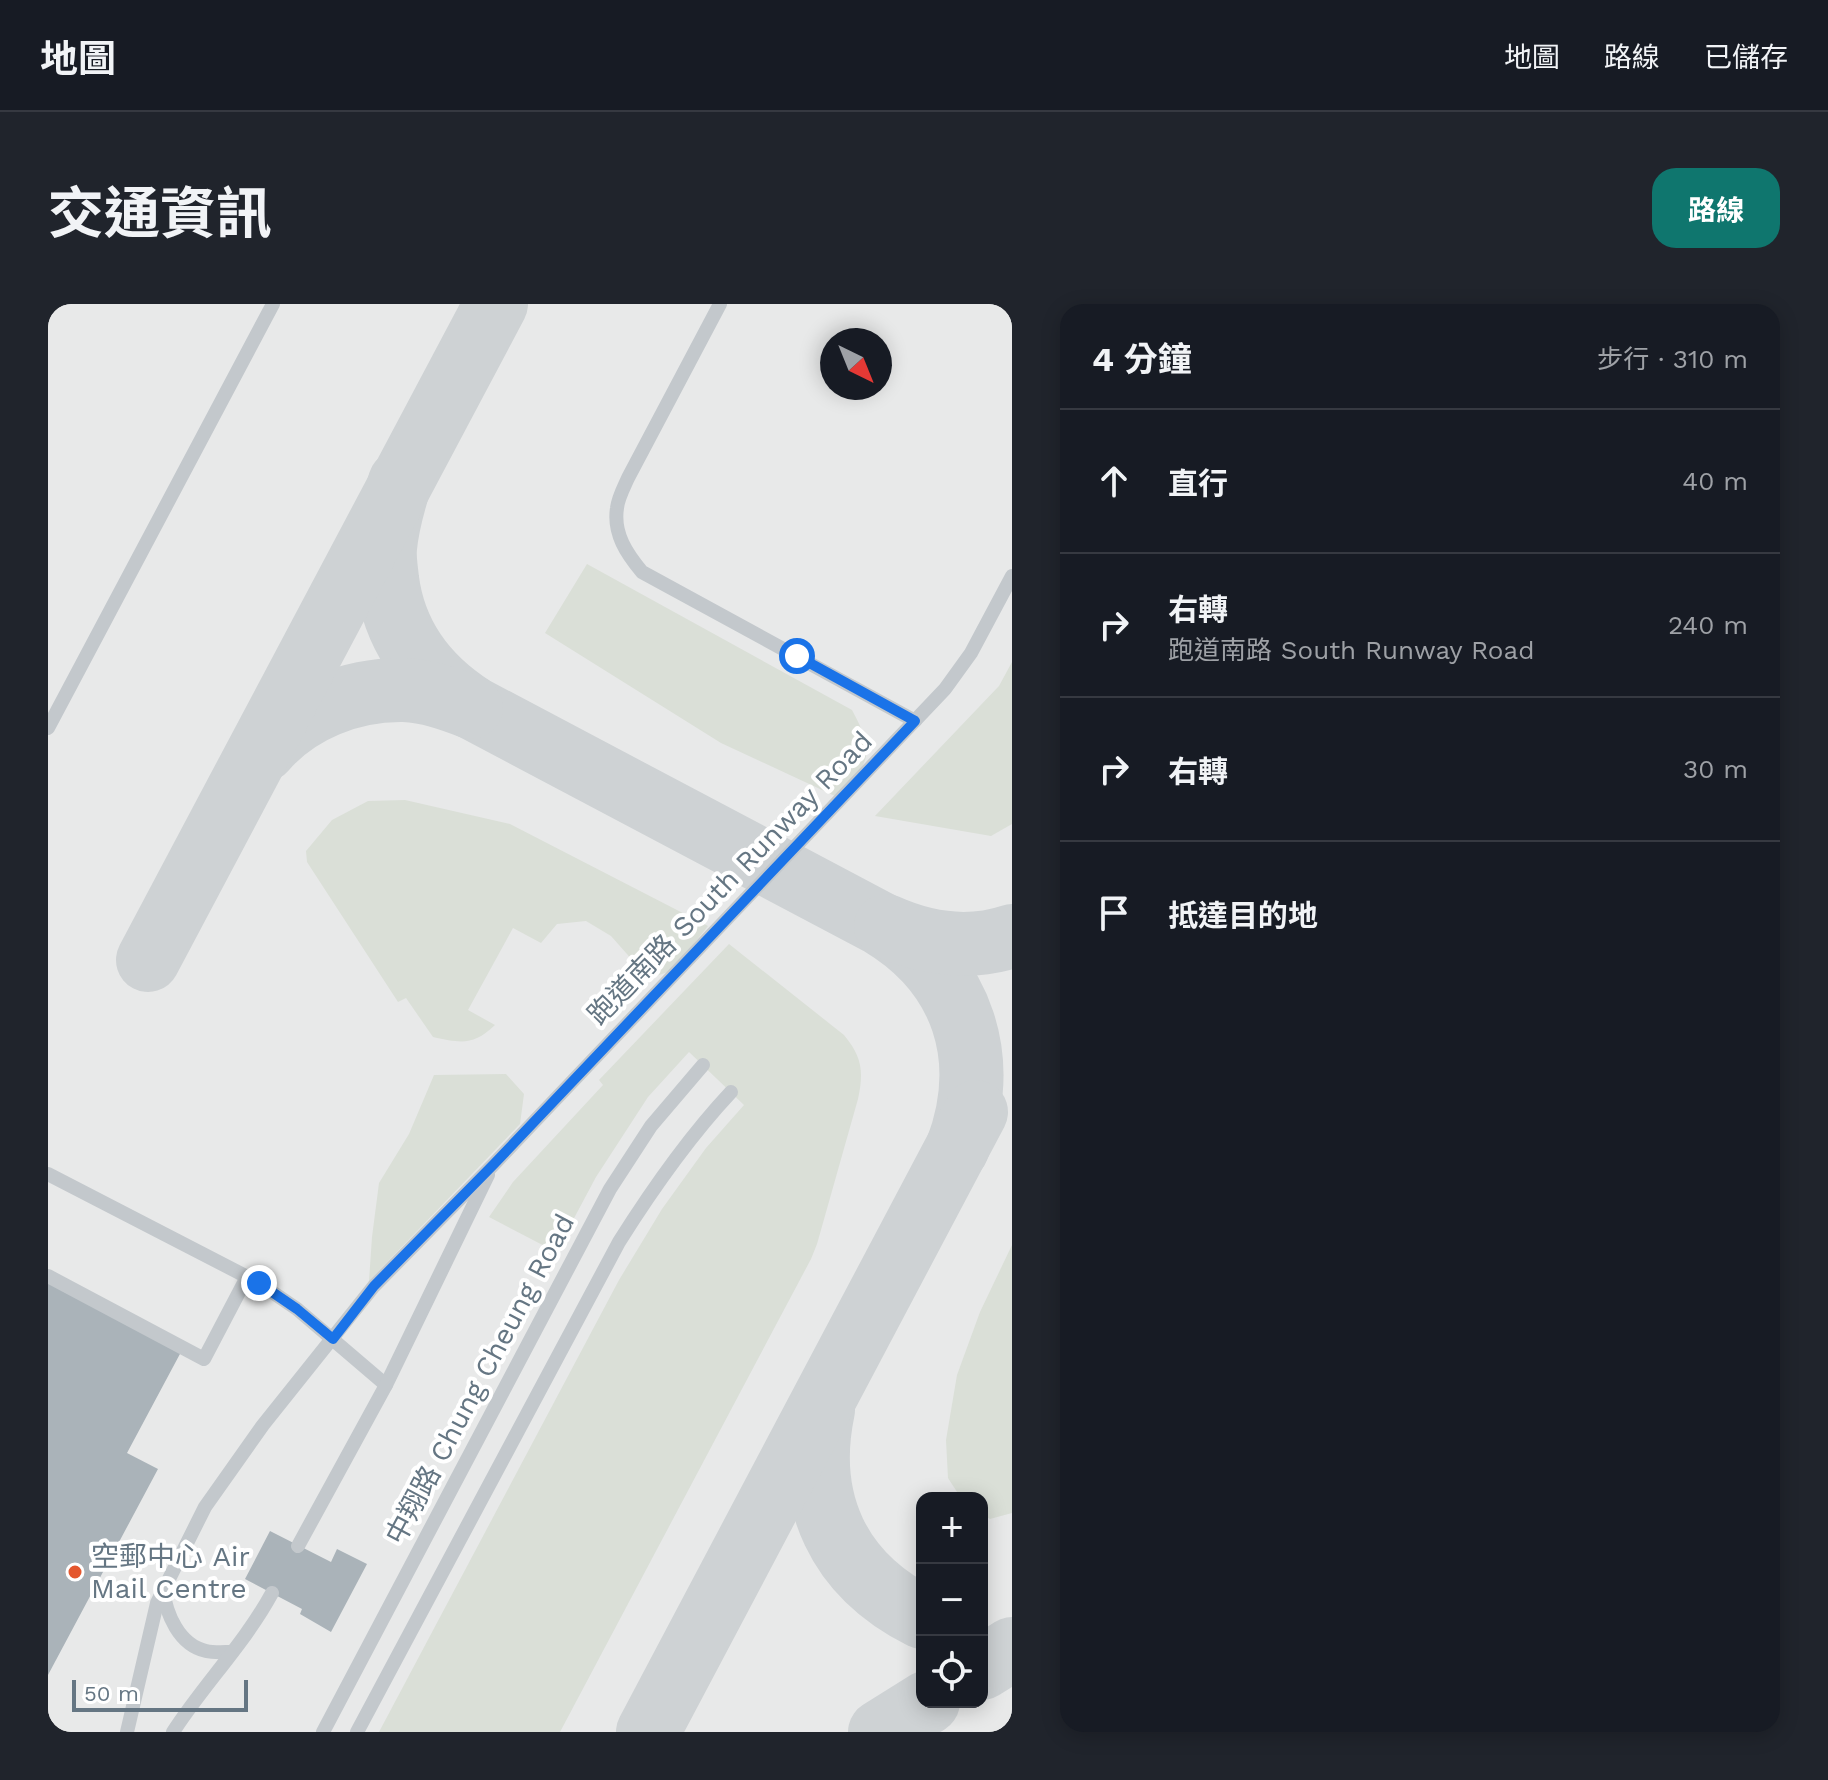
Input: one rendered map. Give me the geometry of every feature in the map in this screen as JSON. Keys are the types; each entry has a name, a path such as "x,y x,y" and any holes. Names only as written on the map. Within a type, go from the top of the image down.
{"lane":[{"path":"48,728 273,304"},
{"path":"720,304 624,488 617,508 618,532 627,553 642,572 915,721"},
{"name":"跑道南路 South Runway Road","path":"127,1732 157,1603 163,1589 205,1507 263,1425 374,1286 945,689 965,662 1012,576"},
{"name":"中翔路 Chung Cheung Road","path":"323,1732 610,1189 651,1126 703,1065"},
{"name":"中翔路 Chung Cheung Road","path":"357,1732 619,1242 679,1153 731,1092"},
{"name":"跑道南路 South Runway Road","path":"298,1546 386,1385 494,1164"},
{"path":"48,1174 259,1283 297,1309 386,1385"},
{"path":"48,1276 204,1359 247,1277"},
{"path":"163,1589 171,1620 186,1640 204,1651 232,1652"},
{"path":"173,1732 260,1615 272,1593"}],"shaded area":[{"path":"48,304 1012,304 1012,1732 48,1732"},
{"path":"587,564 852,710 866,745 865,760 859,771 835,796 721,743 545,633"},
{"path":"1012,662 1012,824 991,836 875,816 999,686"},
{"path":"405,800 510,824 708,926 677,965 656,976 642,971 611,936 586,921 557,924 541,943 513,928 468,1010 495,1025 473,1040 451,1041 433,1037 406,998 398,1002 307,862 306,851 332,820 368,801"},
{"path":"729,944 844,1035 855,1050 860,1065 858,1099 811,1259 560,1732 379,1732 619,1280 662,1209 706,1148 744,1105 689,1052 648,1097 596,1177 556,1252 489,1217 513,1182 603,1085 599,1080"},
{"path":"506,1074 524,1094 520,1124 369,1281 379,1183 409,1134 434,1075"},
{"path":"1012,1245 1012,1513 990,1519 988,1492 957,1492 948,1478 946,1440 957,1375 980,1312"}],"building":[{"name":"空郵中心 Air Mail Centre","path":"48,1281 181,1352 127,1453 158,1469 48,1675"},
{"path":"270,1531 331,1562 337,1549 367,1564 331,1632 300,1614 302,1609 245,1579"}],"taxiway":[{"path":"148,960 496,304"},
{"path":"400,482 386,539 387,579 397,619 415,654 427,669 473,708 881,924 909,944 933,968 950,993 963,1022 970,1051 971,1083 967,1116 957,1149"},
{"path":"264,750 310,713 365,693 413,691 471,707"},
{"path":"886,926 917,937 948,943 980,943 1012,936"},
{"path":"648,1732 976,1112"},
{"path":"823,1410 818,1443 819,1475 824,1504 834,1532 868,1580 916,1613"},
{"path":"988,1664 1012,1649"},
{"path":"880,1732 918,1708"}],"place":[{"name":"空郵中心 Air Mail Centre","path":"75,1572"}],"route":[{"path":"259,1283 333,1339 374,1286 915,721 797,656"}]}
